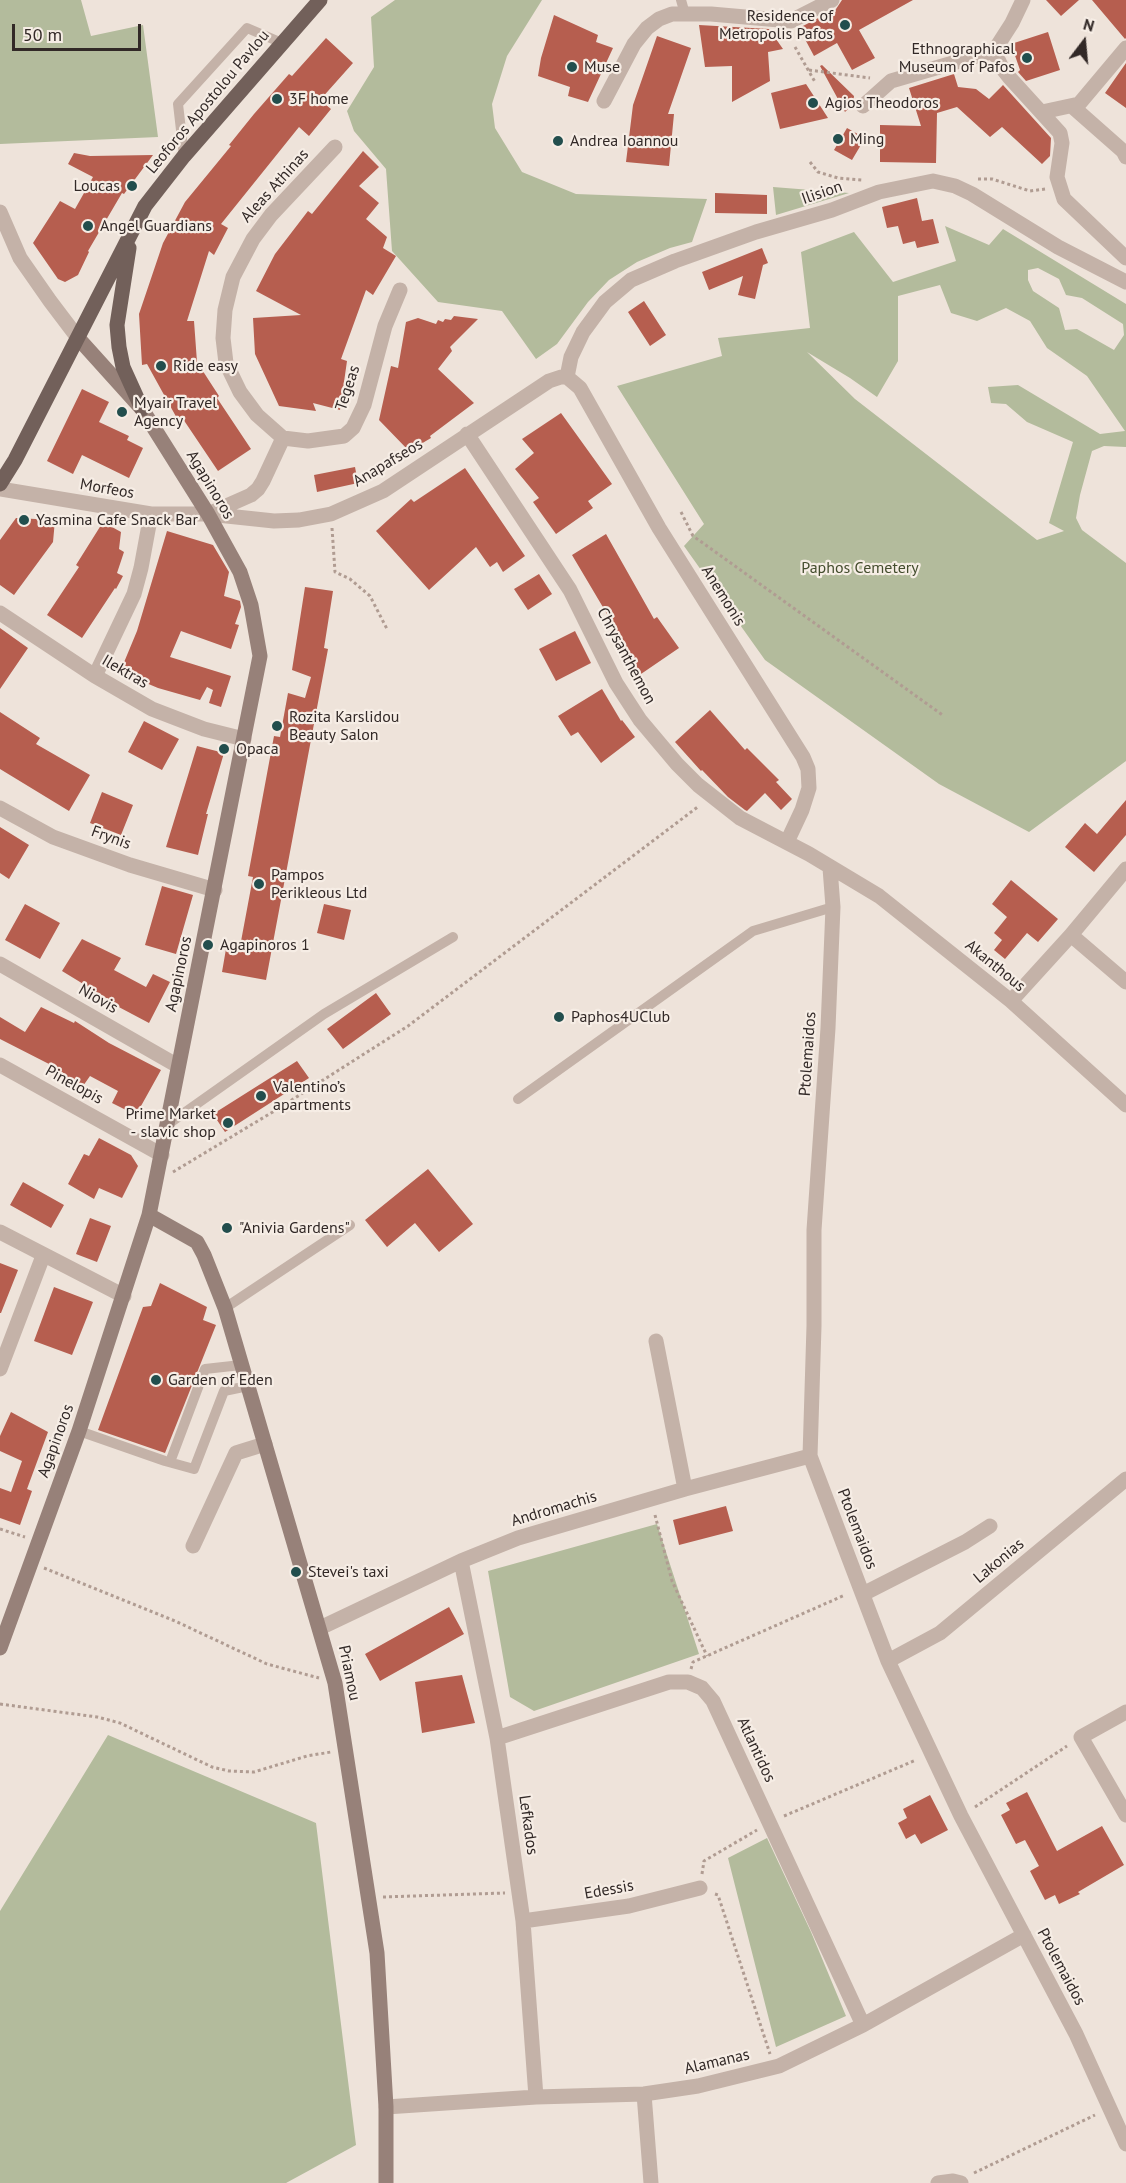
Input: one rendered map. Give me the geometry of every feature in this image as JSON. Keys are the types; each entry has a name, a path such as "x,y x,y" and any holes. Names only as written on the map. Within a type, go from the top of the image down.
{"main road":[{"name":"Leoforos Apostolou Pavlou","path":"78,338 146,206 184,156 320,0"},
{"path":"131,233 117,325 123,367 141,409"},
{"path":"0,484 15,460 78,338"},
{"name":"Agapinoros","path":"0,1648 4,1619 39,1541 79,1431 149,1215 260,656 251,605 240,572 208,514 141,409 78,338"},
{"name":"Priamou","path":"149,1215 197,1242 204,1255 225,1308 335,1683 377,1953 386,2107 386,2183"}],"street":[{"path":"604,101 634,44 647,28 659,18 683,7 711,14 791,21 832,0"},
{"path":"863,106 891,81 994,51 1012,23 1023,0"},
{"path":"1042,112 1079,104 1126,48"},
{"path":"994,51 1009,77 1042,112 1061,137 1057,177 1064,199 1126,258"},
{"path":"1073,107 1124,149"},
{"name":"Aleas Athinas","path":"283,438 257,415 240,392 226,363 223,338 225,310 233,277 253,239 270,215 335,147"},
{"name":"Ilision","path":"567,377 571,357 583,332 604,302 631,280 675,261 756,232 832,210 879,192 933,181 954,186 972,194 1058,247 1126,282"},
{"path":"0,212 20,258 78,338"},
{"name":"Tegeas","path":"283,438 308,441 344,435 353,428 364,405 385,326 400,290"},
{"name":"Anapafseos","path":"208,514 274,522 331,514 382,491 549,381 567,377"},
{"name":"Anemonis","path":"567,377 580,388 659,528 803,757 808,769 809,788 802,810 787,842"},
{"name":"Chrysanthemon","path":"467,434 570,590 616,683 640,720 677,764 712,797 740,818 787,842 830,868"},
{"path":"208,514 251,495 258,489 283,438"},
{"name":"Morfeos","path":"0,489 151,514 208,514"},
{"path":"95,676 134,594 151,514"},
{"name":"Ilektras","path":"0,613 95,676 152,709 204,729 244,739"},
{"name":"Frynis","path":"0,808 53,837 130,865 215,890"},
{"name":"Ptolemaidos","path":"830,868 833,907 828,1028 813,1230 814,1326 810,1456 888,1661 961,1816 1076,2034 1126,2144"},
{"name":"Akanthous","path":"830,868 879,896 1011,1001 1126,1105"},
{"path":"1011,1001 1071,935 1126,868"},
{"path":"1071,935 1126,982"},
{"name":"Niovis","path":"0,964 178,1066"},
{"name":"Pinelopis","path":"0,1065 162,1155"},
{"path":"0,1232 124,1296"},
{"path":"0,1369 43,1256"},
{"path":"656,1341 685,1489"},
{"path":"193,1546 236,1453 265,1444"},
{"name":"Andromachis","path":"320,1628 461,1561 518,1538 685,1489 810,1456"},
{"name":"Lakonias","path":"888,1661 940,1633 1126,1479"},
{"path":"862,1592 965,1542 990,1526"},
{"name":"Lefkados","path":"461,1561 497,1738 523,1921 536,2097"},
{"path":"497,1738 669,1682 688,1682"},
{"name":"Atlantidos","path":"688,1682 702,1688 713,1701 863,2025"},
{"path":"1126,1712 1081,1737 1126,1815"},
{"name":"Edessis","path":"523,1921 629,1906 700,1888"},
{"name":"Alamanas","path":"386,2107 536,2097 644,2094 698,2086 774,2067 863,2025 1024,1935"},
{"path":"644,2094 651,2183"},
{"path":"938,2183 964,2180"}],"lane":[{"path":"184,156 178,104 247,28 282,43"},
{"path":"518,1099 753,930 833,907"},
{"path":"167,1125 324,1014 453,937"},
{"path":"225,1308 350,1225"},
{"path":"170,1462 205,1370 241,1365"},
{"path":"79,1431 195,1469 224,1391 248,1386"}],"path":[{"path":"795,47 815,82"},
{"path":"809,70 871,79"},
{"path":"810,162 813,169 818,172 838,178 869,181"},
{"path":"971,178 992,179 1030,191 1059,188"},
{"path":"681,512 693,536 944,716"},
{"path":"331,514 335,572 350,579 370,596 387,629"},
{"path":"156,1182 276,1110 408,1026 712,797"},
{"path":"650,1499 672,1581 707,1656"},
{"path":"0,1528 39,1541"},
{"path":"30,1563 175,1621 267,1664 335,1683"},
{"path":"688,1682 693,1662 862,1592"},
{"path":"0,1704 97,1717 120,1723 212,1767 229,1771 254,1772 307,1756 345,1750"},
{"path":"961,1816 1081,1737"},
{"path":"774,2067 718,1896 700,1888 704,1862 769,1822 932,1754"},
{"path":"369,1898 519,1893"},
{"path":"964,2180 977,2171 1110,2107"}],"green space":[{"path":"0,0 81,0 91,36 143,25 158,137 0,144"},
{"path":"395,0 542,0 507,56 492,104 495,128 522,172 576,194 707,199 692,242 670,248 637,262 609,280 588,302 557,344 536,359 502,311 438,302 392,251 386,169 354,131 347,111 374,67 371,17"},
{"path":"773,187 849,193 776,215"},
{"name":"Paphos Cemetery","path":"945,226 989,245 1003,229 1126,304 1126,447 1104,446 1092,451 1076,518 1082,530 1126,563 1126,761 1029,832 939,784 765,660 684,546 704,524 617,386 722,356 718,338 810,328 801,252 854,232 893,282 956,261","holes":["1038,268 1059,279 1066,295 1082,298 1123,324 1124,335 1114,350 1077,329 1065,330 1059,308 1033,291 1028,280 1028,270","940,285 951,313 977,321 1006,308 1030,321 1047,348 1087,376 1125,431 1100,434 1018,385 988,387 991,403 1006,404 1027,422 1073,442 1049,523 1064,531 1037,540 855,399 807,352 877,397 898,361 898,296"]},
{"path":"657,1524 699,1654 534,1711 510,1697 488,1571"},
{"path":"108,1735 316,1823 356,2145 286,2183 0,2183 0,1911"},
{"path":"767,1838 811,1932 846,2016 776,2047 728,1858"}],"building":[{"path":"842,0 913,0 859,30 875,58 852,70 837,43 814,56 799,28 836,9"},
{"path":"1046,0 1079,0 1061,16"},
{"path":"1092,0 1126,0 1125,39"},
{"name":"Muse","path":"554,15 598,35 596,42 613,48 588,102 568,96 570,87 538,76"},
{"path":"699,25 769,29 783,49 768,52 770,81 732,102 732,66 705,67"},
{"path":"1048,32 1060,70 1026,81 1018,72 1020,70 1011,44"},
{"path":"657,36 691,48 668,114 674,114 669,166 626,162 633,105"},
{"path":"326,38 353,63 320,100 331,109 309,136 299,127 221,224 228,228 214,255 209,251 187,321 194,321 197,362 219,396 217,398 251,449 218,471 183,419 179,422 147,364 142,365 139,314 163,243 185,202 254,114 289,74 292,76"},
{"path":"1126,63 1126,108 1105,93"},
{"path":"822,65 854,96 853,104 845,112 820,66"},
{"path":"954,74 958,87 976,89 989,99 1003,85 1051,138 1050,156 1042,164 1002,127 990,137 957,107 937,113 936,163 880,162 880,125 921,126 909,88"},
{"path":"806,84 828,118 780,129 771,93"},
{"path":"847,128 865,138 852,160 834,150"},
{"path":"363,151 379,167 359,186 379,203 366,219 387,237 383,248 396,256 373,295 366,290 341,359 347,361 340,410 313,403 316,411 279,406 255,354 253,318 301,315 256,291 275,254 308,211 312,214"},
{"path":"74,153 90,156 153,155 124,194 122,193 88,251 78,275 65,282 58,279 33,243 60,201 75,209 93,177 68,164"},
{"path":"715,193 767,195 767,214 715,213"},
{"path":"917,198 922,221 933,219 939,243 917,248 915,241 903,244 898,226 887,228 882,207"},
{"path":"762,248 768,263 763,265 755,299 738,295 743,276 709,290 702,272"},
{"path":"644,301 666,335 650,346 628,312"},
{"path":"454,316 478,319 450,347 452,351 438,369 474,403 430,436 431,438 409,451 379,420 391,366 398,368 406,322 418,318 436,324 438,320 443,322 445,319 451,320"},
{"path":"82,389 109,402 99,422 129,436 127,440 143,448 129,478 82,455 73,474 47,461"},
{"path":"561,413 612,484 588,501 593,508 556,534 533,502 539,498 515,469 534,453 522,439"},
{"path":"355,467 358,483 317,492 314,475"},
{"path":"465,468 525,556 503,572 497,562 490,567 476,547 429,590 376,531 411,499 414,502"},
{"path":"16,518 55,520 53,542 14,595 0,585 0,540"},
{"path":"103,522 121,532 119,549 124,552 117,573 123,576 82,638 47,615 79,567 76,565"},
{"path":"167,531 213,545 229,572 224,596 240,601 241,607 235,624 239,625 231,649 181,631 170,657 231,676 221,707 209,703 213,690 207,687 200,700 158,688 120,672 137,631"},
{"path":"606,534 654,619 657,617 679,648 641,674 619,643 623,641 572,555"},
{"path":"539,574 552,594 528,610 514,589"},
{"path":"305,587 333,591 324,648 328,649 266,980 222,972 226,949 239,952 253,877 248,876 274,736 280,737 288,693 305,698 311,677 292,670"},
{"path":"0,628 28,648 0,689"},
{"path":"575,631 591,663 556,681 539,649"},
{"path":"602,689 621,721 635,737 601,763 578,732 571,736 558,716"},
{"path":"710,710 745,750 747,748 779,780 776,782 792,799 781,810 765,793 747,811 745,810 701,771 675,742"},
{"path":"0,712 40,738 36,744 90,775 69,811 0,769"},
{"path":"144,721 179,739 162,770 128,752"},
{"path":"197,746 224,753 206,814 208,814 198,855 166,847"},
{"path":"102,792 133,805 121,835 90,823"},
{"path":"1126,800 1126,835 1094,872 1065,847 1085,823 1097,834"},
{"path":"0,827 29,845 9,879 0,873"},
{"path":"1011,880 1058,919 1038,942 1027,933 1005,959 994,950 1002,940 994,933 1007,917 992,904"},
{"path":"162,886 193,895 176,954 145,945"},
{"path":"25,904 60,923 40,959 5,940"},
{"path":"324,904 351,910 344,940 317,933"},
{"path":"82,939 121,958 114,970 146,987 153,974 170,982 149,1023 115,1005 62,971"},
{"path":"376,993 391,1014 343,1049 327,1029"},
{"path":"41,1007 74,1023 75,1021 109,1043 161,1070 136,1115 112,1103 118,1091 90,1076 83,1086 48,1066 49,1064 0,1039 0,1017 25,1032"},
{"name":"Valentino’s apartments","path":"297,1061 309,1078 225,1132 213,1114"},
{"path":"99,1138 131,1155 138,1166 122,1198 99,1188 94,1199 68,1184 84,1154 89,1156"},
{"path":"428,1169 473,1224 439,1252 415,1223 387,1247 365,1220"},
{"path":"23,1182 64,1205 51,1228 10,1205"},
{"path":"90,1218 111,1226 97,1262 76,1254"},
{"path":"0,1263 18,1270 1,1313 0,1313"},
{"name":"Garden of Eden","path":"160,1283 207,1307 203,1320 216,1325 165,1453 98,1430 143,1307 151,1306"},
{"path":"54,1287 93,1302 72,1355 34,1341"},
{"path":"11,1412 48,1432 27,1489 32,1491 20,1525 0,1518 0,1488 11,1492 22,1461 0,1451 0,1436"},
{"path":"726,1506 733,1531 679,1545 673,1520"},
{"path":"449,1607 464,1634 380,1681 365,1654"},
{"path":"462,1675 475,1723 422,1733 415,1682"},
{"path":"1027,1792 1057,1851 1102,1826 1124,1865 1078,1892 1080,1894 1059,1904 1055,1895 1045,1900 1030,1871 1039,1866 1025,1840 1016,1844 1001,1815 1010,1810 1006,1803"},
{"path":"930,1795 948,1830 921,1844 915,1834 906,1839 898,1823 907,1818 903,1809"}],"place":[{"name":"Residence of Metropolis Pafos","path":"845,25"},
{"name":"Ethnographical Museum of Pafos","path":"1027,58"},
{"name":"Muse","path":"572,67"},
{"name":"3F home","path":"277,99"},
{"name":"Agios Theodoros","path":"813,103"},
{"name":"Ming","path":"838,139"},
{"name":"Andrea Ioannou","path":"558,141"},
{"name":"Loucas","path":"132,186"},
{"name":"Angel Guardians","path":"88,226"},
{"name":"Ride easy","path":"161,366"},
{"name":"Myair Travel Agency","path":"122,412"},
{"name":"Yasmina Cafe Snack Bar","path":"24,520"},
{"name":"Rozita Karslidou Beauty Salon","path":"277,726"},
{"name":"Opaca","path":"224,749"},
{"name":"Pampos Perikleous Ltd","path":"259,884"},
{"name":"Agapinoros 1","path":"208,945"},
{"name":"Paphos4UClub","path":"559,1017"},
{"name":"Valentino’s apartments","path":"261,1096"},
{"name":"Prime Market - slavic shop","path":"228,1123"},
{"name":"\"Anivia Gardens\"","path":"227,1228"},
{"name":"Garden of Eden","path":"156,1380"},
{"name":"Stevei's taxi","path":"296,1572"}]}
